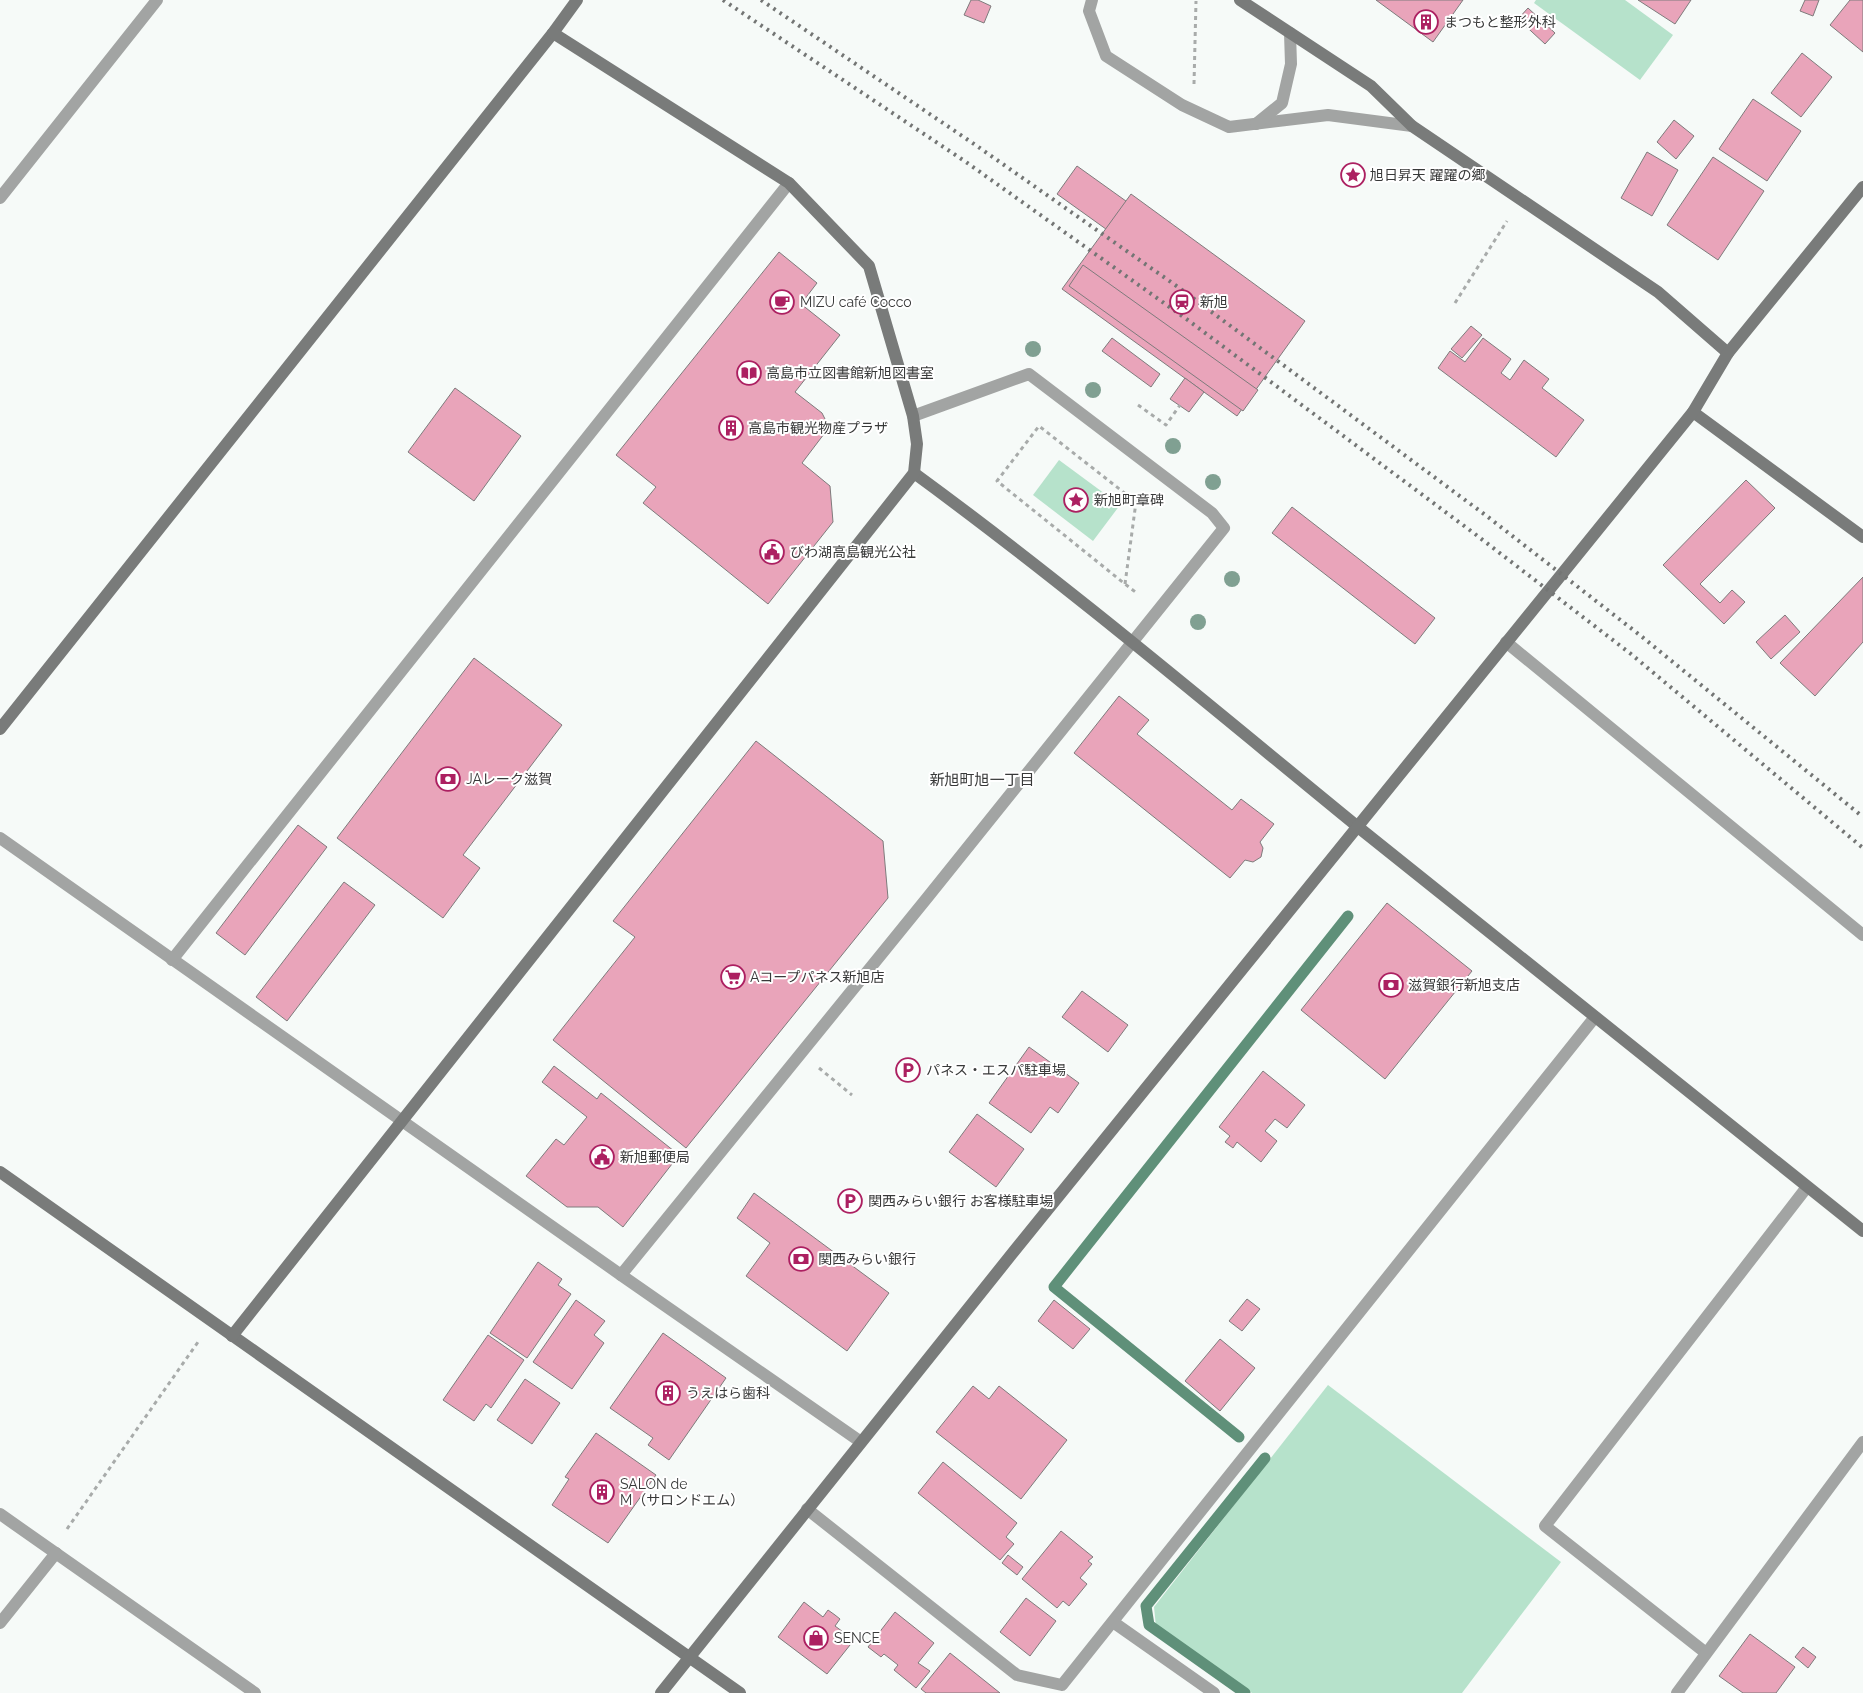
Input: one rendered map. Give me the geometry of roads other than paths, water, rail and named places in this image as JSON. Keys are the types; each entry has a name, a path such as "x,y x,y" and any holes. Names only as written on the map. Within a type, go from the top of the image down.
{"street":[{"path":"0,198 157,0"},
{"path":"0,729 553,33 577,0"},
{"path":"1092,0 1089,11 1106,56 1182,105 1229,127 1328,115 1412,126"},
{"path":"1240,0 1371,86 1412,126 1658,292 1728,353"},
{"path":"232,1336 914,473 917,444 913,416 869,266 789,183 553,33"},
{"path":"1256,124 1282,102 1291,64 1290,33"},
{"path":"172,960 789,183"},
{"path":"661,1693 1133,1104 1237,978 1693,412 1728,353 1863,187"},
{"path":"621,1275 1224,528 1212,513 1029,374 913,416"},
{"path":"1693,412 1863,537"},
{"path":"914,473 1133,642 1358,826 1863,1231"},
{"path":"1506,642 1863,935"},
{"path":"0,838 861,1442"},
{"path":"807,1509 1017,1675 1062,1685 1595,1017"},
{"path":"0,1172 740,1693"},
{"path":"1706,1653 1544,1526 1807,1187"},
{"path":"1677,1693 1863,1442"},
{"path":"0,1514 255,1693"},
{"path":"0,1623 54,1552"},
{"path":"1113,1622 1214,1693"}],"waterway":[{"path":"1239,1437 1054,1287 1348,916"},
{"path":"1245,1693 1149,1625 1146,1606 1265,1458"}],"railway":[{"path":"723,0 966,162 1185,318 1475,534 1631,654 1863,848"},
{"path":"761,0 977,146 1178,287 1488,517 1641,636 1863,817"}],"place":[{"name":"まつもと整形外科","path":"1426,22"},
{"name":"旭日昇天 躍躍の郷","path":"1353,175"},
{"name":"MIZU café Cocco","path":"782,302"},
{"name":"新旭","path":"1182,302"},
{"name":"高島市立図書館新旭図書室","path":"749,373"},
{"name":"高島市観光物産プラザ","path":"731,428"},
{"name":"新旭町章碑","path":"1076,500"},
{"name":"びわ湖高島観光公社","path":"772,552"},
{"name":"JAレーク滋賀","path":"448,779"},
{"name":"Aコープパネス新旭店","path":"733,977"},
{"name":"滋賀銀行新旭支店","path":"1391,985"},
{"name":"パネス・エスパ駐車場","path":"908,1070"},
{"name":"新旭郵便局","path":"602,1157"},
{"name":"関西みらい銀行 お客様駐車場","path":"850,1201"},
{"name":"関西みらい銀行","path":"801,1259"},
{"name":"うえはら歯科","path":"668,1393"},
{"name":"SALON de M（サロンドエム）","path":"602,1492"},
{"name":"SENCE","path":"816,1638"}],"district":[{"name":"新旭町旭一丁目","path":"982,780"}]}
